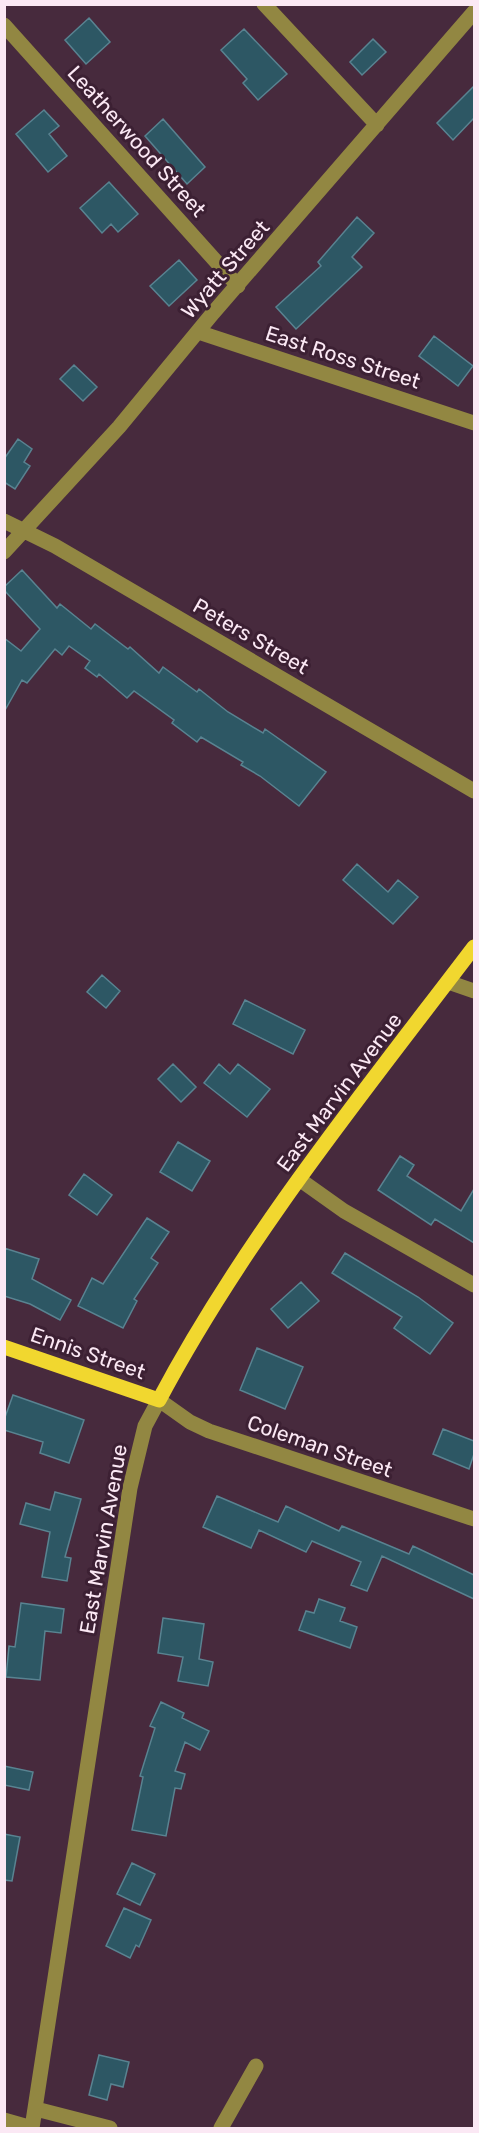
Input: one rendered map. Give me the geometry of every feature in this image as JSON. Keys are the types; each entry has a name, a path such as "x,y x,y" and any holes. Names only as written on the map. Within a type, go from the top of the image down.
{"main road":[{"name":"East Marvin Avenue","path":"159,1400 193,1336 299,1179 474,947"},
{"name":"Ennis Street","path":"4,1347 159,1400"}],"street":[{"path":"264,4 377,125"},
{"name":"Wyatt Street","path":"4,552 119,427 474,12"},
{"name":"Leatherwood Street","path":"4,25 238,286"},
{"name":"East Ross Street","path":"198,332 474,423"},
{"name":"Peters Street","path":"4,521 56,546 474,791"},
{"path":"448,982 474,991"},
{"path":"299,1179 344,1211 474,1285"},
{"name":"Coleman Street","path":"159,1400 190,1422 209,1431 474,1519"},
{"name":"East Marvin Avenue","path":"32,2128 130,1488 145,1426 159,1400"},
{"path":"221,2128 256,2066"},
{"path":"36,2109 110,2128"},
{"path":"4,2120 32,2128"}],"building":[{"path":"89,18 110,42 86,64 65,40"},
{"path":"244,29 287,74 258,100 243,83 247,79 221,50"},
{"path":"373,39 386,52 362,75 350,62"},
{"path":"474,86 474,118 453,140 437,123"},
{"path":"44,110 59,126 49,134 67,156 48,172 16,134"},
{"path":"163,119 205,167 187,184 145,136"},
{"path":"109,182 138,214 118,232 111,224 102,233 80,208"},
{"path":"357,217 374,233 352,257 362,267 296,329 276,307 321,266 318,262"},
{"path":"179,260 197,280 169,306 150,286"},
{"path":"434,336 473,366 458,386 419,356"},
{"path":"74,365 97,387 83,401 60,379"},
{"path":"18,439 32,449 24,462 30,466 15,489 4,482 4,459"},
{"path":"22,570 57,608 60,604 91,629 95,624 128,649 130,647 159,673 163,667 197,692 199,689 228,712 263,733 265,729 326,772 299,806 260,776 241,765 243,762 201,737 197,742 172,723 174,720 134,691 127,698 99,674 97,677 85,668 90,661 69,646 62,655 55,649 27,683 22,680 4,712 4,638 21,651 40,629 4,590 4,587"},
{"path":"357,864 388,892 398,880 418,897 393,924 343,880"},
{"path":"102,975 120,991 106,1008 87,992"},
{"path":"245,1000 305,1030 293,1054 233,1024"},
{"path":"173,1064 196,1087 181,1102 158,1079"},
{"path":"219,1064 230,1074 238,1064 270,1089 247,1117 204,1083"},
{"path":"178,1142 210,1161 192,1191 160,1172"},
{"path":"400,1156 414,1165 407,1176 461,1211 474,1189 474,1243 435,1219 431,1225 378,1190"},
{"path":"84,1174 112,1195 97,1215 69,1195"},
{"path":"147,1218 169,1232 151,1258 158,1263 134,1299 137,1301 123,1328 78,1306 92,1278 103,1284"},
{"path":"4,1248 39,1259 32,1279 71,1300 60,1320 30,1304 4,1296"},
{"path":"345,1253 418,1297 453,1323 430,1354 394,1328 402,1317 332,1273"},
{"path":"301,1282 319,1301 288,1328 271,1309"},
{"path":"257,1348 303,1367 285,1409 240,1390"},
{"path":"13,1395 84,1420 69,1463 40,1453 43,1442 4,1430 4,1420"},
{"path":"443,1429 474,1441 474,1454 469,1469 433,1454"},
{"path":"55,1492 81,1499 65,1557 71,1558 67,1581 42,1577 50,1532 20,1524 26,1503 50,1510"},
{"path":"217,1496 278,1522 286,1506 339,1531 342,1526 409,1554 413,1546 474,1575 474,1599 382,1556 367,1591 351,1585 361,1562 312,1541 306,1552 259,1530 251,1548 203,1527"},
{"path":"319,1599 345,1608 340,1621 357,1627 350,1648 299,1630 306,1611 314,1613"},
{"path":"21,1603 64,1609 61,1633 45,1631 40,1680 6,1677 9,1646 15,1647"},
{"path":"163,1618 204,1624 199,1659 213,1662 208,1686 178,1681 183,1657 158,1653"},
{"path":"161,1702 184,1713 182,1718 209,1731 200,1750 185,1742 175,1771 185,1774 181,1789 175,1788 166,1836 132,1830 143,1777 140,1776 155,1728 150,1726"},
{"path":"4,1766 33,1772 29,1790 4,1785"},
{"path":"4,1834 20,1837 12,1881 4,1880"},
{"path":"132,1863 155,1874 140,1905 117,1894"},
{"path":"124,1908 151,1920 139,1947 136,1945 130,1958 106,1946"},
{"path":"99,2055 129,2062 123,2087 111,2084 107,2100 89,2095"}]}
